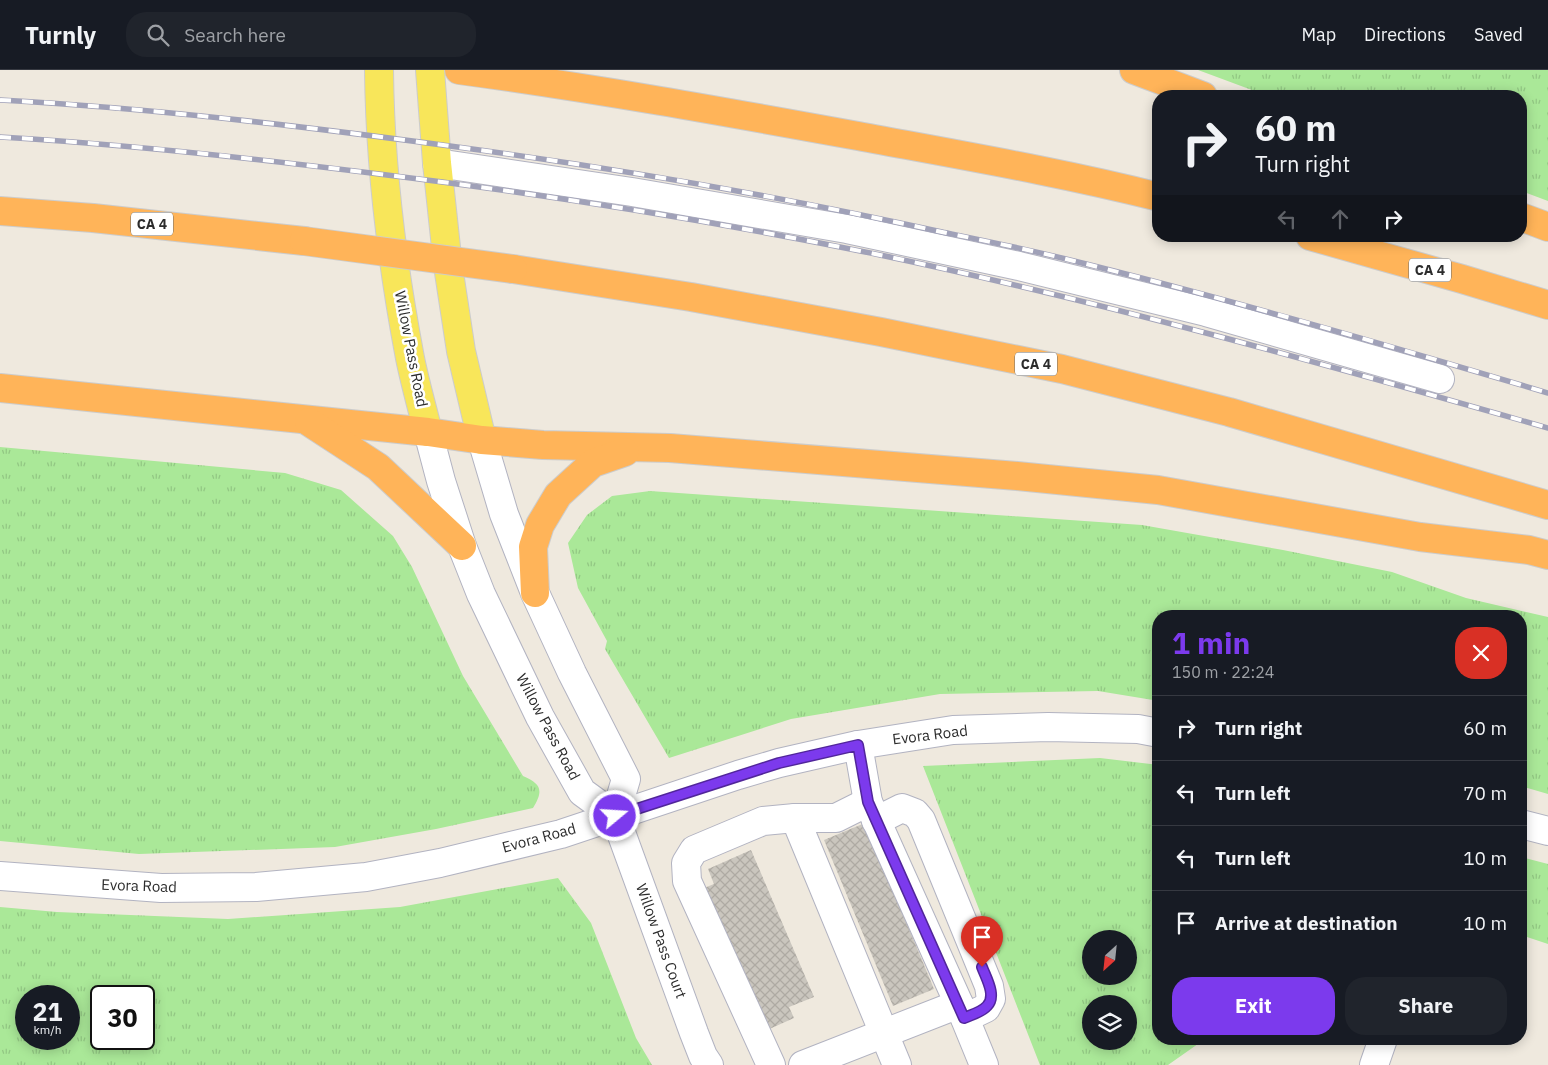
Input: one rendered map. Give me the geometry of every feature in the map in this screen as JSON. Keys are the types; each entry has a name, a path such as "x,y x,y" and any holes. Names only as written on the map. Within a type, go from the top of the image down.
{"highway":[{"path":"459,70 715,110 1104,183 1152,195"},
{"path":"1134,70 1187,90"},
{"name":"CA 4","path":"0,211 93,218 304,240 513,269 692,297 881,332 1062,369 1229,412 1548,505"},
{"path":"1527,219 1548,227"},
{"name":"CA 4","path":"1331,242 1548,305"},
{"path":"0,388 428,432 482,440 543,445 640,446 1017,476 1158,490 1404,534 1529,550 1548,555"},
{"path":"305,420 378,467 462,546"},
{"path":"534,593 533,547 540,524 558,495 593,463 640,446"}],"main road":[{"name":"Willow Pass Road","path":"379,70 385,184 396,267 410,359 428,432"},
{"path":"430,70 448,266 461,351 482,440"}],"street":[{"path":"438,163 632,192 866,233 1019,266 1196,309 1440,379"},
{"name":"Willow Pass Road","path":"428,432 441,481 462,546 481,594 540,717 582,792 615,816"},
{"path":"482,440 504,514 534,593 626,779 615,816"},
{"name":"Evora Road","path":"0,876 161,888 256,887 366,877 440,863 561,834 779,763 858,745 953,730 1048,727 1152,732"},
{"path":"858,745 872,811 962,1011 984,1065"},
{"path":"771,1065 687,881 686,863 694,850 763,820 836,818 872,811 902,808 915,813 921,820 989,986 991,999 986,1008 962,1011 884,1034 803,1065"},
{"name":"Willow Pass Court","path":"615,816 694,1033 703,1056 709,1065"},
{"path":"795,818 897,1065"},
{"path":"1527,826 1548,831"},
{"path":"1374,1065 1381,1045"}],"green space":[{"path":"1198,70 1548,70 1548,201 1527,193 1527,90 1252,90"},
{"path":"0,447 285,473 341,490 393,536 412,567 463,676 523,776 534,782 539,788 539,797 533,808 436,829 335,847 139,854 0,841"},
{"path":"650,491 1142,525 1392,572 1466,598 1518,610 1152,610 1152,700 1098,691 940,694 791,719 669,758 605,649 607,641 578,588 568,543 587,515 612,496"},
{"path":"1527,612 1548,617 1548,794 1527,788"},
{"path":"1100,758 1152,764 1152,1045 1196,1045 1168,1065 1040,1065 923,766"},
{"path":"1527,859 1548,864 1548,944 1527,937"},
{"path":"558,878 591,923 636,1038 652,1065 0,1065 0,907 57,912 228,919 400,907"}],"building":[{"path":"865,823 934,989 893,1006 824,840"},
{"path":"751,850 814,997 789,1007 794,1018 765,1031 704,888 714,884 708,869"}],"railway":[{"path":"0,100 57,103 225,118 338,131 574,164 758,195 1008,246 1134,276 1312,324 1548,393"},
{"path":"0,137 91,143 272,161 428,180 623,208 816,242 964,273 1132,314 1299,358 1548,428"}],"route":[{"path":"615,816 779,763 858,745 868,802 964,1018 986,1008 991,999 989,986 982,967"}]}
